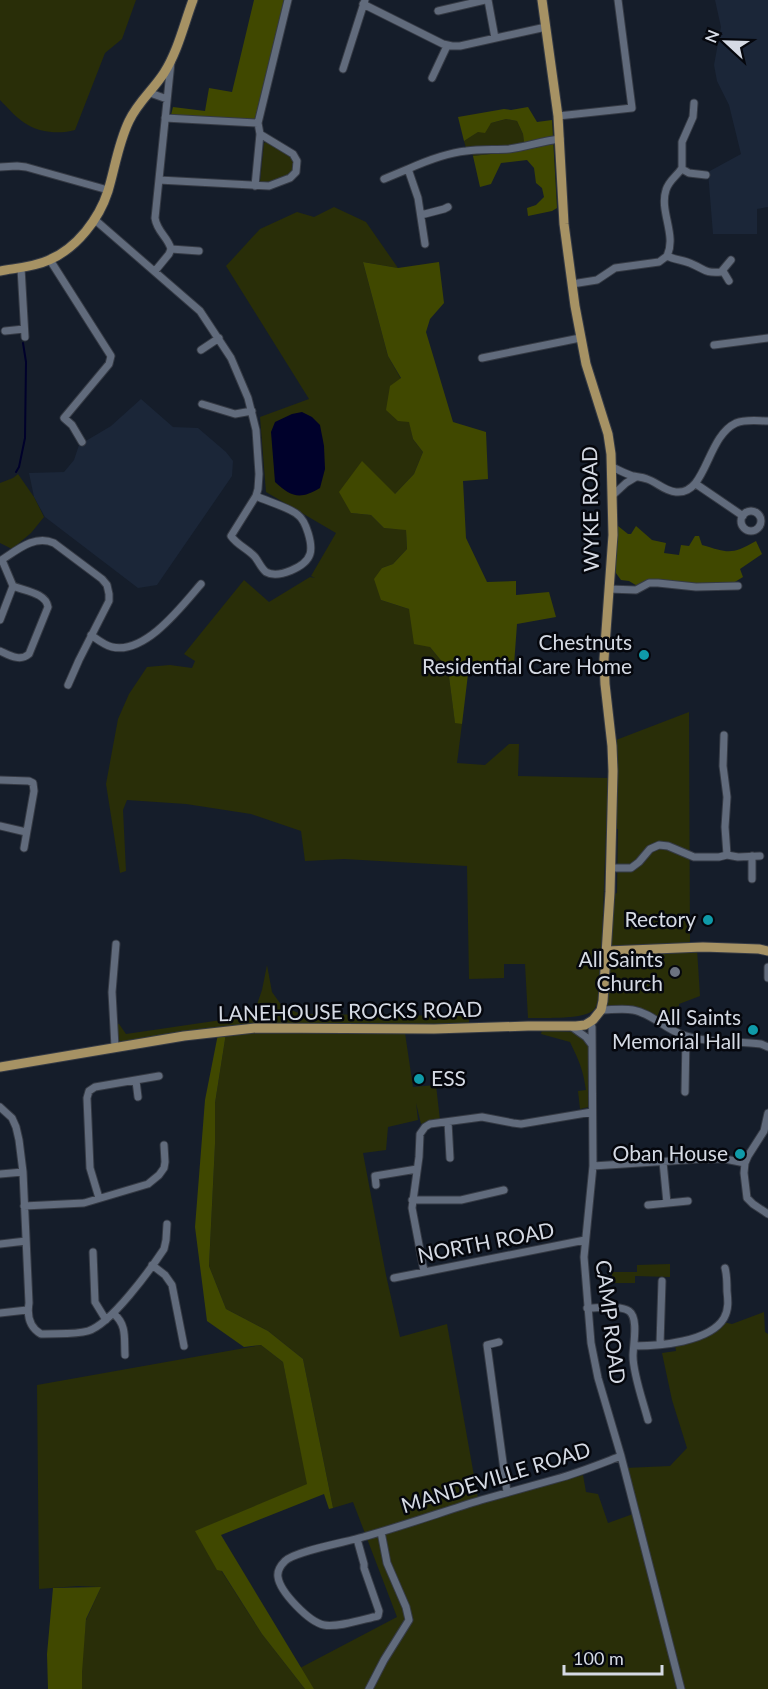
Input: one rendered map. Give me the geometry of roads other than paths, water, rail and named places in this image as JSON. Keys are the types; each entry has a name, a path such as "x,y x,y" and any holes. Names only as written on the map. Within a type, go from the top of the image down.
{"main road":[{"path":"0,271 50,260 78,240 94,219 108,190 127,124 172,60 193,0"},
{"name":"WYKE ROAD","path":"542,1 558,116 564,224 580,338 588,374 608,434 612,467 613,535 604,659 612,746 607,951"},
{"path":"591,1023 601,1010 607,951 703,947 759,948 768,951"},
{"name":"LANEHOUSE ROCKS ROAD","path":"0,1066 184,1036 255,1028 572,1027 591,1023"}],"street":[{"path":"255,186 260,134 258,123 288,0"},
{"path":"438,11 487,0 495,38"},
{"path":"542,1 552,0"},
{"path":"558,116 632,108 618,0"},
{"path":"343,69 364,2 447,45 460,46 546,27"},
{"path":"432,78 447,45"},
{"path":"154,271 171,249 156,222 155,211 172,60"},
{"path":"149,92 167,99"},
{"path":"572,284 597,280 615,268 659,262 667,256 670,245 665,194 671,180 682,169 682,142 693,117 694,103"},
{"path":"165,118 258,123"},
{"path":"159,180 255,186 269,186 285,181 296,172 297,161 293,153 260,134"},
{"path":"384,179 458,152 508,149 560,139"},
{"path":"0,168 22,166 108,190"},
{"path":"408,169 416,190 425,244"},
{"path":"682,169 692,174 706,175"},
{"path":"421,215 447,207"},
{"path":"94,219 200,311 231,358 252,411 256,430 259,474 256,496 231,536 237,544 255,557 267,572 281,574 289,571 303,562 310,553 311,543 308,532 298,515 256,496"},
{"path":"171,249 199,251"},
{"path":"667,256 690,263 706,272 723,271 731,260"},
{"path":"50,260 111,356 109,364 61,416 72,425 82,442"},
{"path":"21,268 25,337"},
{"path":"723,271 729,281"},
{"path":"5,331 24,329"},
{"path":"201,350 219,338"},
{"path":"482,358 580,338"},
{"path":"714,345 768,338"},
{"path":"202,404 235,414 252,411"},
{"path":"612,467 636,477 648,479 664,489 676,492 687,490 696,484 715,445 728,428 743,421 768,421"},
{"path":"613,495 636,477"},
{"path":"696,484 742,516"},
{"path":"0,651 20,658 26,657 48,607 47,601 42,597 13,586 1,561 35,540 48,540 102,579 107,585 109,594 109,601 68,685"},
{"path":"609,589 636,590 649,583 696,587 738,586"},
{"path":"91,635 110,646 122,648 141,641 160,628 201,584"},
{"path":"0,620 13,586"},
{"path":"724,735 727,855"},
{"path":"0,780 33,783 34,791 24,848"},
{"path":"0,826 26,832"},
{"path":"610,868 631,868 650,849 659,845 668,846 694,857 756,856 752,879"},
{"path":"115,1047 112,992 116,944"},
{"path":"768,967 768,978"},
{"path":"601,1010 633,1010 686,1036 761,1044 768,1047"},
{"name":"CAMP ROAD","path":"591,1023 593,1166 584,1271 591,1343 597,1378 621,1456 681,1689"},
{"path":"572,1027 586,1037 593,1047"},
{"path":"685,1092 686,1036"},
{"path":"99,1198 90,1168 87,1094 93,1088 159,1076"},
{"path":"136,1081 138,1097"},
{"path":"0,1107 9,1114 16,1127 23,1172 29,1303 27,1310 36,1331 41,1334 86,1332 114,1314 165,1246 167,1224"},
{"path":"424,1271 412,1212 412,1200 419,1137 427,1125 482,1117 519,1124 592,1112"},
{"path":"768,1113 766,1126 745,1163 744,1178 747,1198 768,1214"},
{"path":"448,1122 450,1158"},
{"path":"759,1140 768,1145"},
{"path":"24,1206 80,1204 145,1185 154,1180 165,1166 165,1145"},
{"path":"593,1166 701,1159 725,1159 745,1163"},
{"path":"663,1162 667,1203"},
{"path":"376,1185 375,1176 417,1169"},
{"path":"0,1174 23,1172"},
{"path":"412,1200 461,1200 504,1190"},
{"path":"648,1205 688,1201"},
{"name":"NORTH ROAD","path":"394,1278 585,1240"},
{"path":"0,1244 26,1241"},
{"path":"93,1252 95,1302 106,1320"},
{"path":"152,1265 165,1275 172,1285 184,1346"},
{"path":"634,1346 689,1340 720,1323 726,1315 728,1306 725,1268"},
{"path":"660,1344 662,1281"},
{"path":"587,1308 619,1308 630,1311 633,1316 635,1324 634,1365 648,1420"},
{"path":"0,1313 27,1310"},
{"path":"114,1314 123,1325 125,1355"},
{"path":"499,1342 484,1345 507,1492"},
{"name":"MANDEVILLE ROAD","path":"357,1539 365,1574 378,1607 378,1616 334,1626 313,1621 304,1614 285,1591 278,1576 279,1569 292,1556 381,1532 576,1473 621,1456"},
{"path":"369,1689 409,1620 406,1607 387,1563 381,1532"}],"water":[{"path":"302,412 312,417 320,425 325,469 320,488 307,494 296,495 286,491 275,482 271,432 275,422"}],"waterway":[{"path":"16,472 25,438 26,362 23,343"}],"place":[{"name":"Chestnuts Residential Care Home","path":"644,655"},
{"name":"Rectory","path":"708,920"},
{"name":"All Saints Church","path":"675,972"},
{"name":"All Saints Memorial Hall","path":"753,1030"},
{"name":"ESS","path":"419,1079"},
{"name":"Oban House","path":"740,1154"}]}
